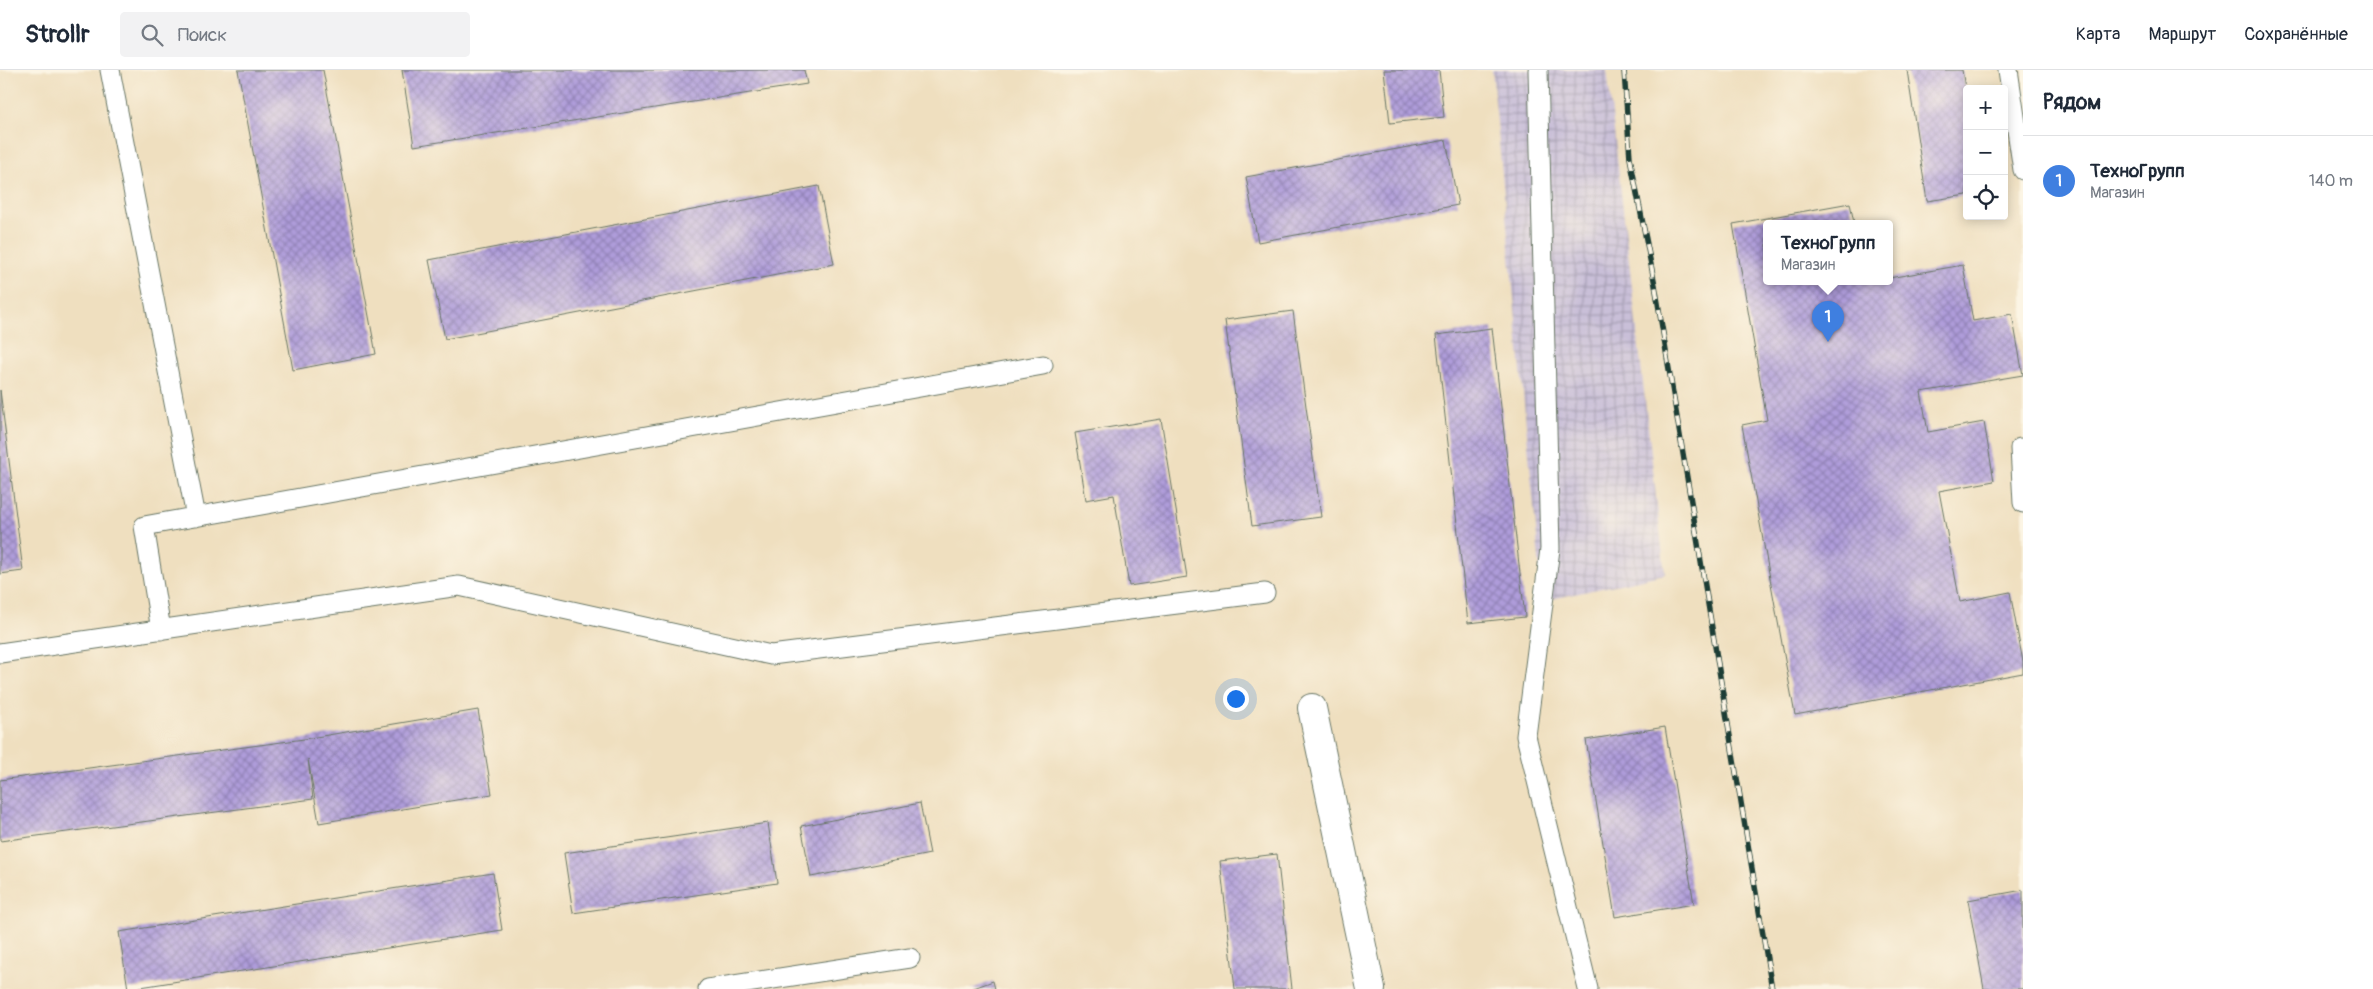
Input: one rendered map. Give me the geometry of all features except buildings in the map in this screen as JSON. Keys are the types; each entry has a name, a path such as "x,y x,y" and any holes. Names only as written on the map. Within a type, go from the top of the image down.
{"street":[{"path":"1312,708 1371,989"}],"lane":[{"path":"110,70 196,517"},
{"path":"1538,70 1550,550 1526,736 1588,989"},
{"path":"2008,70 2023,170"},
{"path":"161,630 144,526 1042,365"},
{"path":"2020,448 2023,503"},
{"path":"0,653 459,586 771,655 1266,594"},
{"path":"708,989 910,958"}],"shaded area":[{"path":"1492,70 1607,70 1665,574 1543,601"}],"railway":[{"path":"1624,70 1630,158 1655,285 1772,989"}],"place":[{"name":"ТехноГрупп","path":"1828,342"}]}
